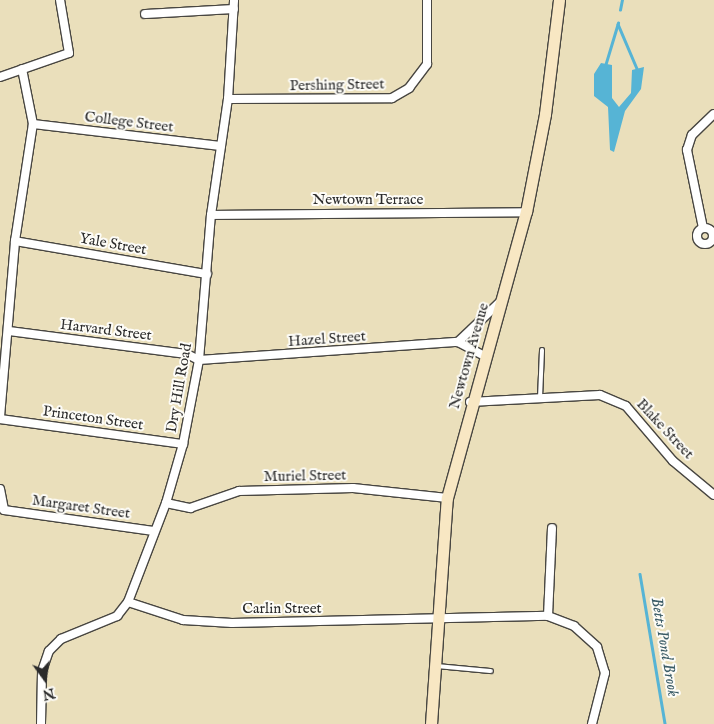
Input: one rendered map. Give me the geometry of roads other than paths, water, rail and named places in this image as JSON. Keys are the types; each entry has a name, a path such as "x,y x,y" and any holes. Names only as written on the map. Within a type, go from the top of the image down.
{"main road":[{"name":"Newtown Avenue","path":"431,724 440,622 447,498 470,402 526,212 544,123 558,0"}],"street":[{"path":"0,77 69,53 60,0"},
{"name":"Dry Hill Road","path":"41,724 42,670 49,652 61,639 117,616 128,602 166,503 183,444 199,360 211,215 228,99 234,0"},
{"name":"Pershing Street","path":"228,99 392,98 409,88 427,64 428,0"},
{"path":"145,14 234,9"},
{"path":"0,418 15,242 33,124 22,69"},
{"path":"703,228 687,150 692,135 714,114"},
{"name":"College Street","path":"33,124 221,146"},
{"name":"Newtown Terrace","path":"211,215 526,212"},
{"name":"Yale Street","path":"15,242 207,274"},
{"path":"484,356 458,342 499,303"},
{"name":"Harvard Street","path":"8,331 187,354 199,360"},
{"name":"Hazel Street","path":"199,360 458,342"},
{"name":"Blake Street","path":"470,402 540,400 600,395 626,406 673,461 714,495"},
{"name":"Princeton Street","path":"0,418 183,444"},
{"name":"Muriel Street","path":"166,503 190,508 239,491 353,488 447,498"},
{"name":"Margaret Street","path":"0,489 4,510 154,531"},
{"path":"552,528 548,616 574,626 598,647 605,673 592,724"},
{"name":"Carlin Street","path":"128,602 183,620 223,622 440,622 548,616"}],"lane":[{"path":"540,400 542,350"},
{"path":"436,666 491,671"}],"water":[{"path":"601,63 612,65 612,98 619,107 631,93 632,70 644,67 641,89 625,111 614,152 610,150 608,107 594,96 594,74"}],"waterway":[{"name":"Betts Pond Brook","path":"620,10 622,0"},
{"name":"Betts Pond Brook","path":"605,66 618,23"},
{"name":"Betts Pond Brook","path":"618,24 638,71"},
{"name":"Betts Pond Brook","path":"640,574 665,724"}]}
